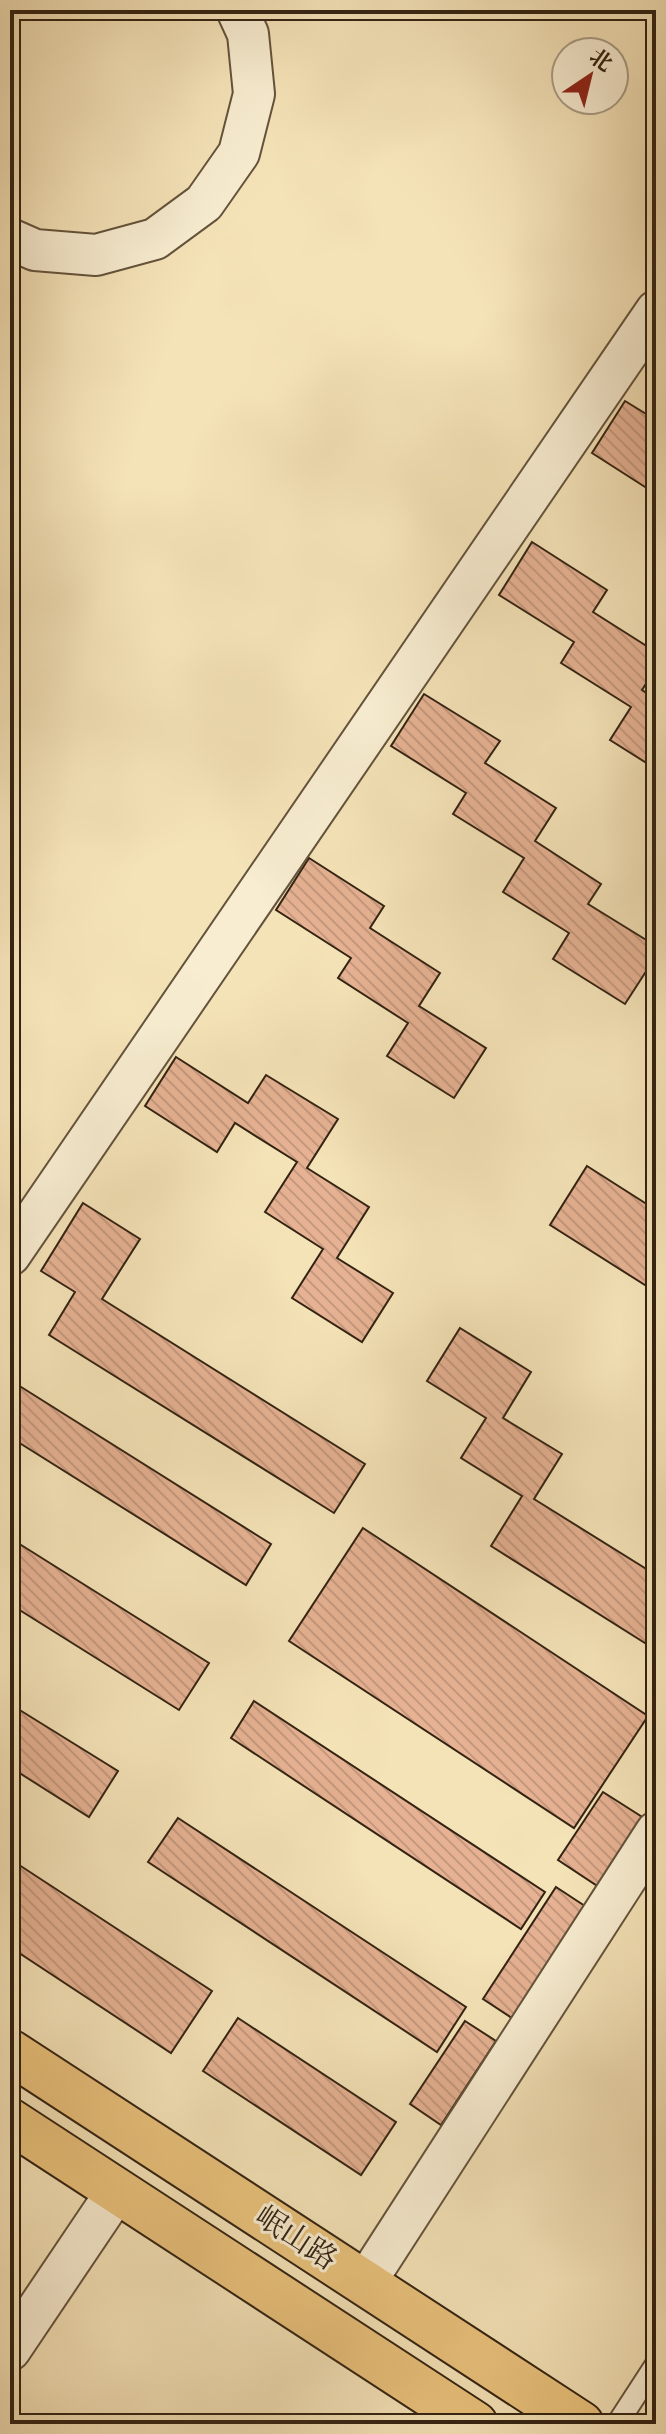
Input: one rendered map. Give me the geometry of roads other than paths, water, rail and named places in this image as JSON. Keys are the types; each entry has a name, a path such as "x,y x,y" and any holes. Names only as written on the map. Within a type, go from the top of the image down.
{"main road":[{"name":"岷山路","path":"10,2052 581,2424"},
{"name":"岷山路","path":"10,2121 475,2424"}],"street":[{"path":"10,239 35,250 96,255 155,239 204,203 239,153 254,94 248,34 237,10"},
{"path":"10,1255 649,335"},
{"path":"365,2283 656,1832"},
{"path":"10,2350 117,2191"}],"lane":[{"path":"617,2424 656,2364"}]}
